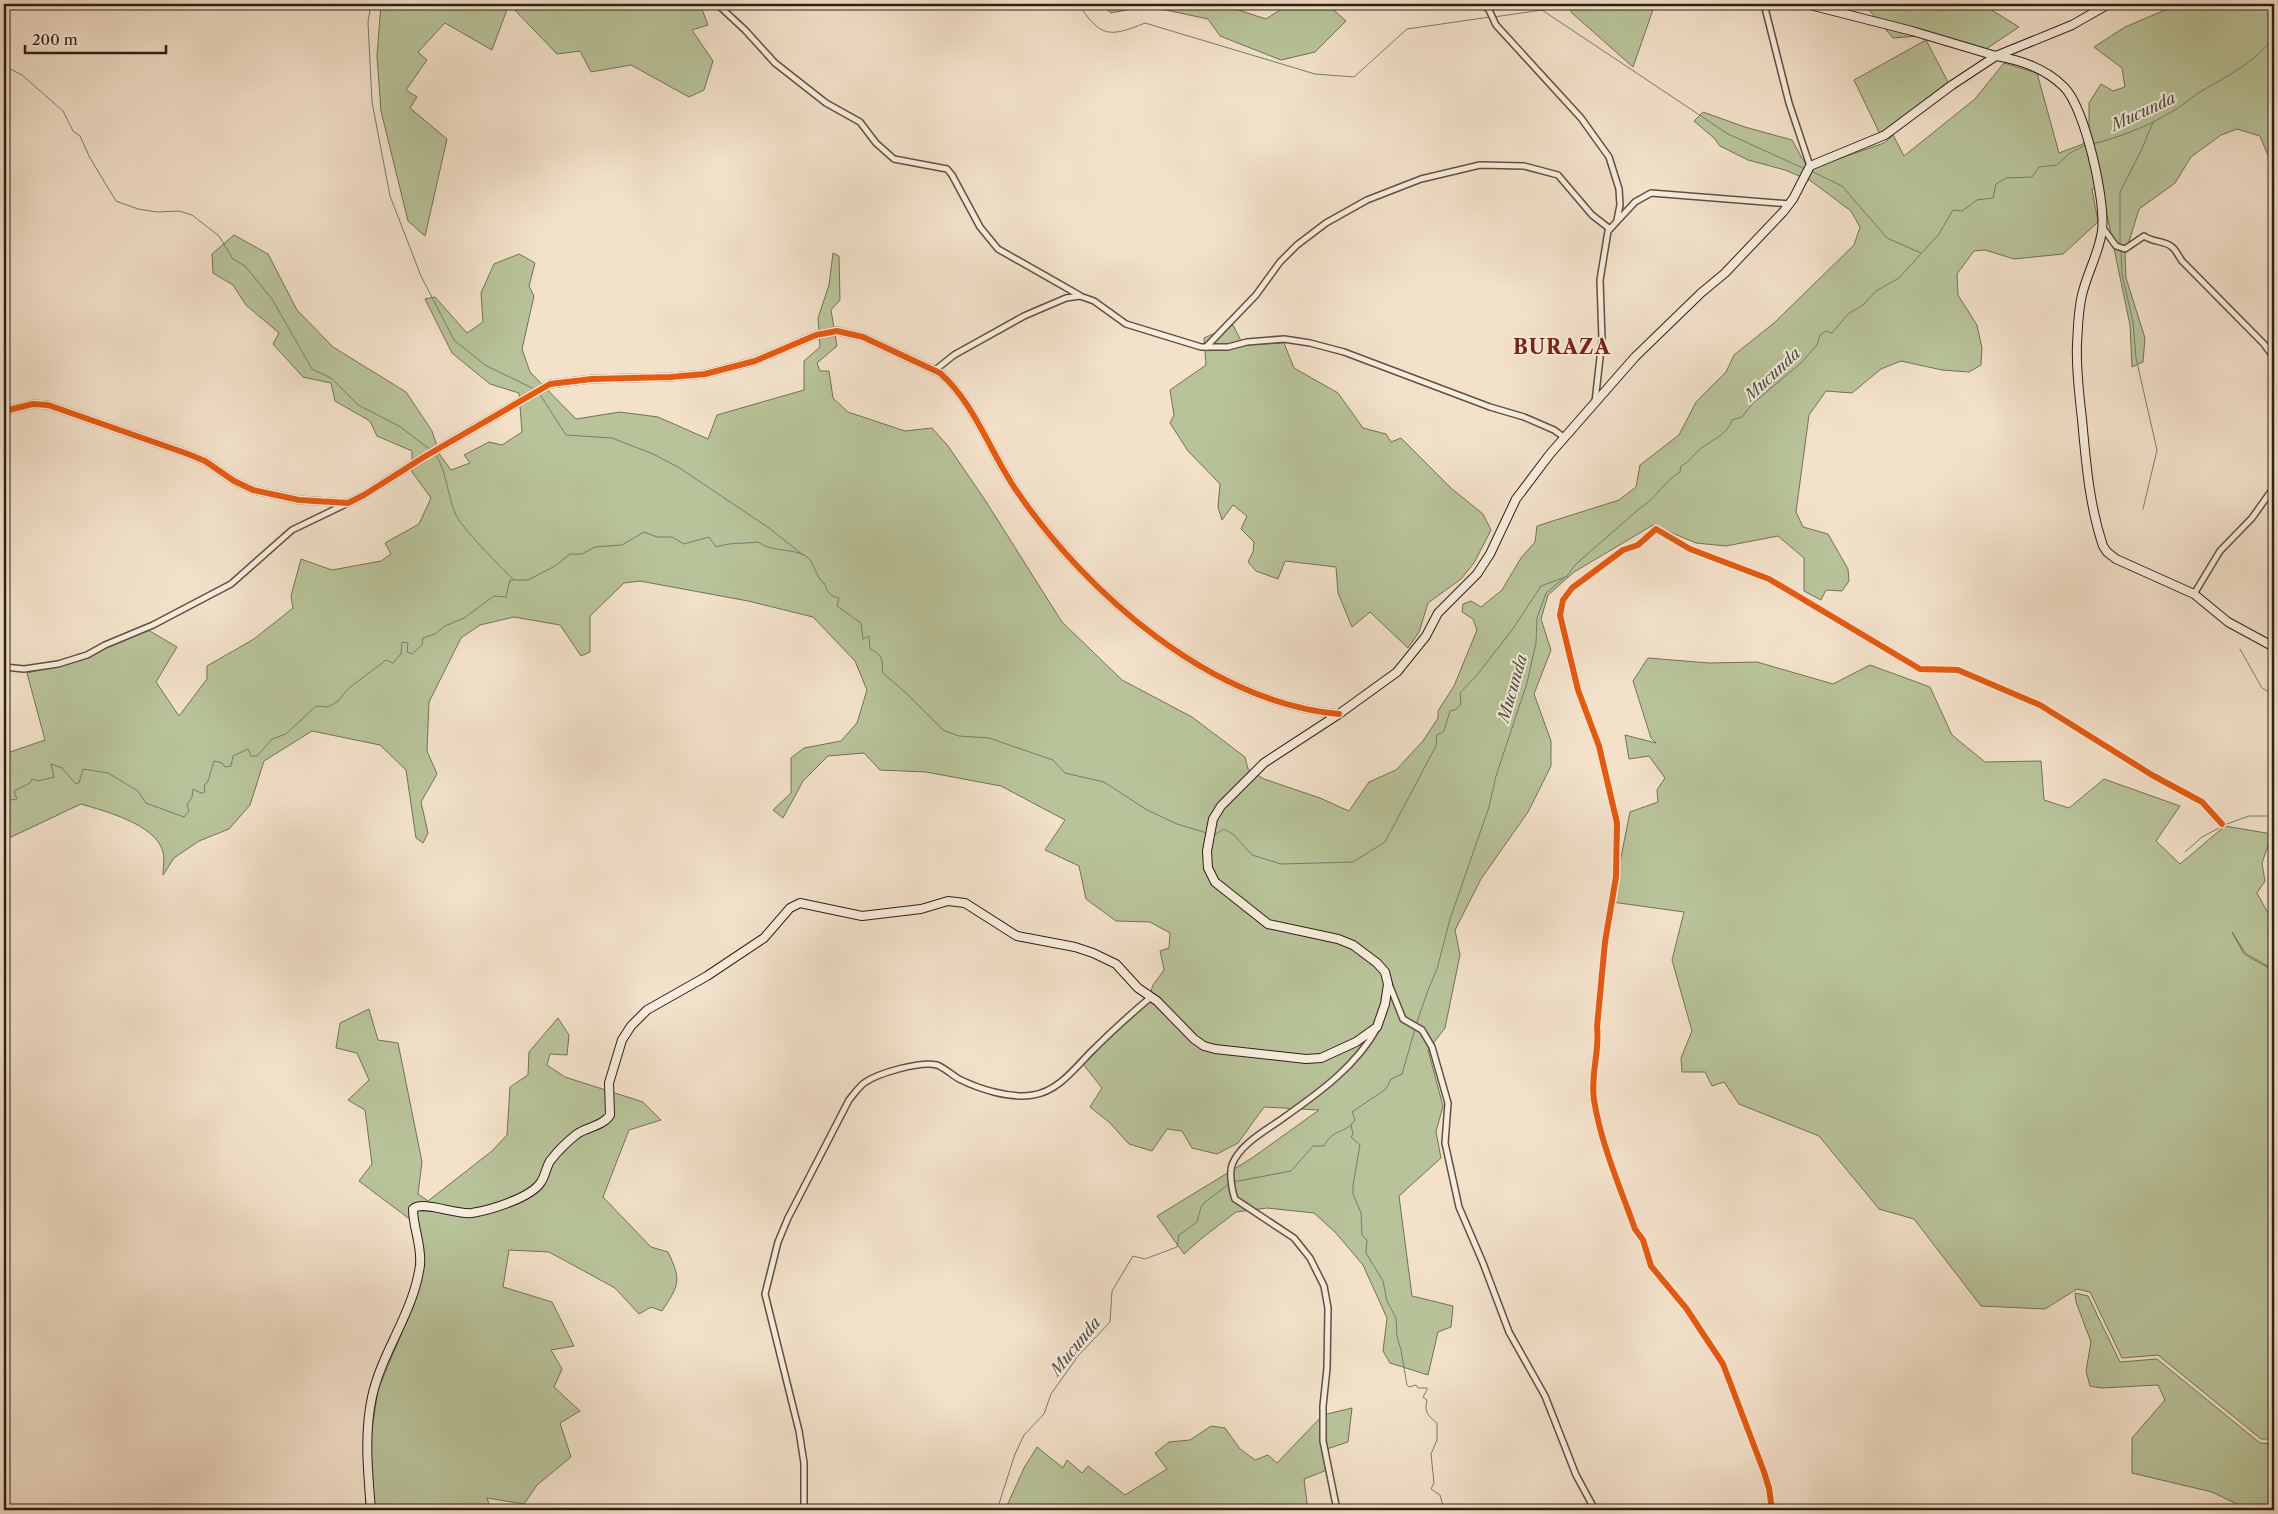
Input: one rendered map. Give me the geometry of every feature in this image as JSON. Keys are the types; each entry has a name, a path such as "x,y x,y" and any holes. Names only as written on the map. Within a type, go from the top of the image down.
{"main road":[{"path":"1806,4 1912,31 2030,65 2048,74 2065,87 2077,110 2088,140 2102,203 2103,228 2081,297 2077,359 2088,485 2101,539 2107,552 2113,558 2194,594 2228,622 2274,647"},
{"path":"371,1510 367,1445 372,1396 379,1373 412,1296 420,1265 419,1241 413,1209 421,1205 448,1212 472,1213 510,1202 536,1187 550,1162 563,1147 581,1132 608,1119 610,1109 609,1083 622,1040 631,1026 647,1010 707,976 764,938 796,905 805,902 862,916 921,909 948,901 959,901 1018,936 1062,944 1093,953 1116,964 1138,988 1151,997 1194,1039 1204,1046 1215,1049 1318,1059 1356,1042 1377,1027 1385,1004 1388,984 1385,972 1377,963 1353,945 1332,938 1268,924 1221,888 1214,880 1208,868 1208,834 1213,819 1221,806 1260,766 1276,753 1339,714 1391,677 1409,658 1430,629 1438,613 1478,574 1490,554 1516,499 1565,438 1647,345 1724,273 1790,204 1810,166 1886,135 1952,85 1996,56 2072,25 2110,4"}],"street":[{"path":"717,4 745,30 775,63 826,103 860,122 876,143 894,159 947,169 980,227 998,249 1080,296 1094,301 1126,324 1206,347 1228,347 1246,342 1284,339 1310,343 1369,360 1490,407 1524,417 1554,430 1565,438"},
{"path":"1483,4 1496,25 1581,118 1609,157 1619,189 1620,206 1616,222"},
{"path":"1764,4 1789,103 1810,166"},
{"path":"1206,347 1256,295 1280,262 1297,245 1326,223 1367,200 1421,179 1480,165 1524,166 1558,175 1592,215 1610,229"},
{"path":"1596,402 1602,340 1600,280 1610,229 1639,198 1651,193 1790,204"},
{"path":"2103,228 2116,246 2125,249 2144,236 2152,241 2172,246 2182,261 2264,344 2274,358"},
{"path":"934,371 954,355 1024,316 1066,298 1080,296"},
{"path":"4,667 24,669 58,664 87,655 153,625 231,584 292,530 364,495 424,457 550,384 592,379 672,377 705,374 755,361 816,335 837,331 863,337 934,371 950,381 1015,488 1050,537 1101,590 1134,619 1222,680 1286,704 1308,710 1339,714"},
{"path":"4,411 33,404 48,405 188,454 205,462 246,488 299,500 348,502"},
{"path":"2194,594 2220,551 2252,518 2274,487"},
{"path":"1772,1510 1769,1488 1762,1466 1723,1364 1686,1308 1651,1266 1643,1240 1634,1229 1604,1144 1593,1099 1605,942 1616,876 1617,823 1599,746 1578,690 1566,644 1560,616 1563,600 1572,588 1604,563 1622,550 1638,545 1656,529 1690,549 1769,579 1920,669 1958,670 2040,705 2152,774 2202,802 2222,824"},
{"path":"1388,984 1403,1019 1417,1026 1426,1034 1432,1047 1447,1099 1444,1143 1454,1190 1463,1219 1483,1263 1511,1338 1544,1396 1576,1475 1595,1510"},
{"path":"804,1510 804,1463 799,1431 765,1294 778,1242 788,1218 849,1100 870,1079 913,1066 928,1064 938,1066 962,1080 993,1090 1028,1095 1039,1094 1069,1075 1083,1058 1151,997"},
{"path":"1337,1510 1323,1441 1328,1308 1324,1286 1310,1258 1294,1238 1236,1199 1232,1166 1237,1156 1254,1139 1321,1090 1353,1061 1369,1042 1377,1027"}],"green space":[{"path":"381,4 509,4 492,50 445,23 418,52 427,60 406,90 417,97 410,108 447,139 425,236 408,221 381,111 377,56"},
{"path":"509,4 700,4 708,25 692,30 713,61 704,90 689,97 631,65 591,72 580,51 557,54"},
{"path":"1100,4 1229,4 1229,7 1266,19 1289,4 1327,4 1346,21 1315,52 1281,60 1220,36 1208,19 1147,6 1111,13"},
{"path":"1566,4 1655,4 1633,67 1572,13"},
{"path":"1864,4 1982,4 2019,27 1986,49 1918,36 1893,38"},
{"path":"2174,4 2274,4 2274,170 2260,136 2237,129 2221,135 2191,157 2175,183 2139,209 2125,255 2126,278 2145,338 2143,362 2132,367 2130,325 2101,186 2092,189 2098,222 2063,254 2014,259 1985,250 1974,251 1957,274 1958,295 1977,325 1982,348 1981,365 1969,372 1942,370 1901,361 1881,369 1852,393 1826,391 1809,415 1796,512 1803,527 1828,534 1848,569 1849,581 1842,591 1826,590 1821,600 1804,591 1804,558 1778,536 1726,546 1696,543 1653,525 1574,572 1548,595 1541,619 1551,650 1534,694 1551,741 1551,766 1528,812 1481,879 1455,930 1460,955 1445,1028 1428,1050 1443,1106 1436,1132 1441,1158 1399,1196 1412,1296 1453,1306 1451,1327 1438,1332 1428,1375 1390,1363 1383,1351 1387,1318 1363,1265 1335,1232 1314,1213 1267,1208 1236,1212 1184,1254 1157,1216 1252,1158 1319,1110 1264,1107 1238,1143 1217,1154 1192,1148 1182,1131 1167,1129 1152,1151 1129,1144 1109,1122 1090,1107 1102,1088 1083,1064 1149,997 1153,985 1164,970 1160,951 1169,948 1170,933 1150,922 1116,921 1086,899 1079,866 1045,850 1065,820 1001,786 926,772 880,770 864,753 828,756 803,781 783,818 773,810 791,793 791,758 804,748 841,741 857,723 867,690 855,661 813,617 748,601 640,581 624,583 590,616 590,652 581,656 560,625 514,617 480,625 461,638 429,702 427,751 437,774 421,802 428,833 423,843 416,838 406,770 380,745 312,731 264,761 250,805 229,829 199,841 174,858 163,875 163,852 158,842 150,834 128,820 81,804 9,838 4,845 4,754 45,740 27,673 84,659 109,646 148,630 177,647 156,682 179,716 207,679 207,666 254,639 293,608 291,596 301,559 332,570 381,561 391,554 385,543 419,524 431,498 412,472 412,451 377,436 370,421 335,401 331,383 303,377 273,344 279,333 246,305 233,285 213,273 212,254 234,235 268,254 297,310 333,347 406,392 432,431 440,455 451,470 470,463 464,455 489,442 502,445 522,432 519,393 490,384 452,353 425,299 435,297 467,333 483,322 481,293 494,264 519,254 535,263 529,286 534,296 522,349 530,372 576,419 620,412 658,417 708,439 717,415 804,390 804,361 820,347 818,318 829,285 833,253 839,256 840,300 831,310 837,346 817,363 820,371 829,371 833,398 848,412 905,431 932,428 948,446 985,500 1062,622 1122,680 1192,717 1245,757 1248,769 1264,779 1320,798 1349,811 1369,782 1396,770 1423,741 1438,718 1438,711 1454,686 1477,630 1473,619 1462,612 1463,604 1471,601 1481,607 1502,590 1521,558 1535,542 1537,526 1619,500 1636,487 1640,465 1679,435 1696,402 1726,372 1734,355 1774,323 1854,245 1860,227 1851,211 1811,181 1785,170 1748,160 1720,146 1714,138 1694,121 1703,112 1745,127 1792,140 1804,162 1821,165 1884,143 1893,135 1904,156 1975,99 2004,63 2037,73 2059,153 2083,144 2089,131 2089,103 2101,84 2113,91 2125,87 2122,68 2094,47 2125,27 2170,8"},
{"path":"1926,40 1948,82 1880,134 1854,80"},
{"path":"1233,325 1243,345 1284,343 1294,368 1338,393 1363,428 1386,434 1391,442 1401,438 1452,489 1483,514 1491,530 1474,563 1461,579 1428,603 1419,632 1408,648 1370,612 1352,627 1338,593 1336,567 1285,561 1278,579 1256,571 1248,562 1253,552 1254,542 1241,529 1247,516 1233,505 1222,520 1218,507 1220,484 1188,451 1170,423 1174,415 1170,390 1206,365 1204,338"},
{"path":"1648,658 1709,663 1757,662 1833,684 1870,665 1930,687 1952,735 1985,762 2041,761 2044,800 2069,808 2104,779 2180,806 2156,841 2180,864 2225,826 2272,834 2262,863 2265,881 2257,893 2274,924 2274,970 2245,953 2232,932 2244,954 2274,971 2274,1439 2261,1439 2158,1355 2122,1358 2090,1292 2077,1289 2045,1309 1981,1306 1914,1219 1879,1209 1819,1136 1739,1104 1724,1082 1712,1086 1705,1072 1682,1072 1681,1058 1692,1031 1672,960 1684,912 1612,902 1630,812 1658,802 1657,790 1665,778 1649,756 1629,759 1625,735 1656,743 1651,738 1633,681"},
{"path":"369,1009 378,1040 398,1043 422,1162 418,1194 428,1201 492,1151 507,1135 510,1087 528,1075 529,1052 558,1018 569,1035 567,1055 550,1054 547,1065 565,1077 643,1102 661,1120 629,1130 603,1197 651,1247 668,1252 675,1270 677,1283 662,1311 651,1307 639,1314 615,1288 549,1252 509,1250 503,1287 552,1302 574,1346 551,1350 562,1369 554,1387 580,1411 560,1423 571,1457 537,1485 524,1504 487,1498 491,1510 366,1510 365,1475 378,1390 408,1318 415,1275 419,1226 359,1181 372,1164 365,1110 348,1100 369,1080 357,1053 336,1048 340,1023"},
{"path":"2075,1293 2088,1296 2120,1362 2157,1359 2260,1443 2274,1444 2274,1510 2249,1510 2212,1492 2132,1473 2132,1438 2165,1400 2158,1385 2101,1388 2090,1386 2086,1371 2091,1342 2076,1302"},
{"path":"1352,1408 1348,1442 1324,1450 1327,1470 1304,1479 1308,1510 1005,1510 1024,1468 1037,1447 1063,1468 1067,1460 1082,1473 1088,1466 1125,1495 1167,1469 1155,1453 1169,1442 1190,1440 1211,1426 1225,1428 1240,1449 1255,1460 1268,1455 1277,1463 1323,1415"}],"waterway":[{"path":"371,4 368,22 372,102 390,196 421,276 454,340 485,365 534,389"},
{"path":"1078,4 1093,23 1106,32 1122,31 1145,23 1315,74 1354,77 1407,29 1490,17"},
{"path":"1541,4 1542,10"},
{"path":"1494,17 1542,10 1728,134 1805,169"},
{"name":"Mucunda","path":"2093,144 2131,132 2172,112 2200,92 2249,62 2274,37"},
{"path":"4,66 22,75 63,111 73,131 80,136 90,158 116,201 138,209 157,212 179,211 192,215 219,236 233,259 245,266 272,299 312,369 331,378 358,405 399,426 431,450"},
{"path":"2120,246 2120,192 2141,151 2153,122"},
{"name":"Mucunda","path":"1567,576 1575,565 1651,500 1669,480 1680,472 1681,466 1688,462 1700,449 1726,431 1732,420 1742,417 1752,404 1801,363 1817,345 1820,335 1826,331 1832,333 1848,314 1863,305 1876,291 1899,278 1939,234 1953,210 1962,211 1977,200 1993,198 1996,184 2006,178 2032,177 2039,167 2057,165 2070,153 2086,145"},
{"path":"1811,171 1842,186 1887,238 1921,253"},
{"path":"2121,250 2122,274 2133,322 2136,358 2157,450 2143,509"},
{"path":"539,393 566,435 612,438 653,454 678,467 769,528 803,555"},
{"path":"436,455 440,462 452,506 459,520 481,547 513,579"},
{"path":"4,801 17,799 14,791 30,783 32,779 38,781 54,777 51,764 62,768 76,784 79,783 83,769 108,773 138,791 146,803 184,817 189,811 187,805 192,797 193,789 201,793 205,792 204,786 208,781 214,761 222,763 225,767 231,766 233,756 248,749 251,756 257,756 272,739 286,734 316,706 328,707 338,701 349,688 386,660 393,663 401,654 402,642 408,643 407,652 412,654 422,645 423,638 435,634 445,626 464,618 494,596 506,597 510,580 528,580 555,566 570,554 582,554 595,547 622,545 644,532 657,537 672,537 684,544 709,537 716,547 758,542 774,549 792,551 804,555 811,561 828,592 834,597 839,598 837,606 861,623 863,639 869,636 870,649 881,658 883,664 882,672 943,730 959,736 989,738 1053,760 1065,773 1104,782 1147,810 1177,824 1207,833"},
{"path":"1213,836 1224,829 1234,835 1252,855 1281,864 1353,862 1385,842 1436,746 1437,735 1444,731 1450,711 1455,710 1461,704 1460,693 1477,675 1512,630 1541,586 1568,576"},
{"name":"Mucunda","path":"1416,1025 1437,969 1450,919 1489,807 1496,776 1527,683 1536,643 1537,618 1546,593 1564,578"},
{"path":"2240,649 2262,688 2274,695"},
{"path":"2224,825 2249,816 2270,816 2274,808"},
{"path":"2185,852 2202,837 2221,827"},
{"path":"2267,935 2274,929"},
{"name":"Mucunda","path":"1233,1182 1291,1171 1313,1146 1324,1146 1331,1136 1348,1127 1355,1120 1352,1112 1386,1089 1391,1079 1402,1074 1415,1029"},
{"path":"1351,1125 1353,1134 1351,1137 1360,1145 1353,1194 1361,1213 1362,1235 1367,1240 1366,1253 1383,1281 1387,1301 1396,1318 1397,1337 1407,1385 1409,1387 1416,1385 1418,1388 1427,1388 1423,1397 1427,1400 1426,1411 1437,1423 1437,1440 1431,1454 1434,1483 1431,1489 1440,1495 1444,1510"},
{"name":"Mucunda","path":"997,1510 1015,1454 1024,1435 1044,1414 1051,1394 1078,1356 1110,1322 1112,1291 1133,1256 1145,1259 1177,1247 1179,1235 1197,1222 1201,1207 1205,1202 1229,1184"}],"cycle path":[{"path":"4,411 33,404 48,405 205,461 234,481 253,490 299,500 348,503 550,384 592,379 705,374 755,361 816,335 837,331 863,337 940,373 963,399 1016,490 1045,529 1078,567 1115,603 1155,636 1199,665 1244,688 1291,705 1339,714"},
{"path":"1772,1510 1769,1488 1764,1472 1723,1364 1686,1308 1651,1266 1643,1240 1635,1229 1617,1181 1597,1116 1593,1082 1605,942 1616,877 1617,823 1599,746 1578,690 1560,615 1563,600 1572,588 1623,550 1638,545 1656,529 1690,549 1769,579 1920,669 1958,670 2040,705 2152,775 2202,802 2222,824"}],"district":[{"name":"BURAZA","path":"1562,347"}]}
